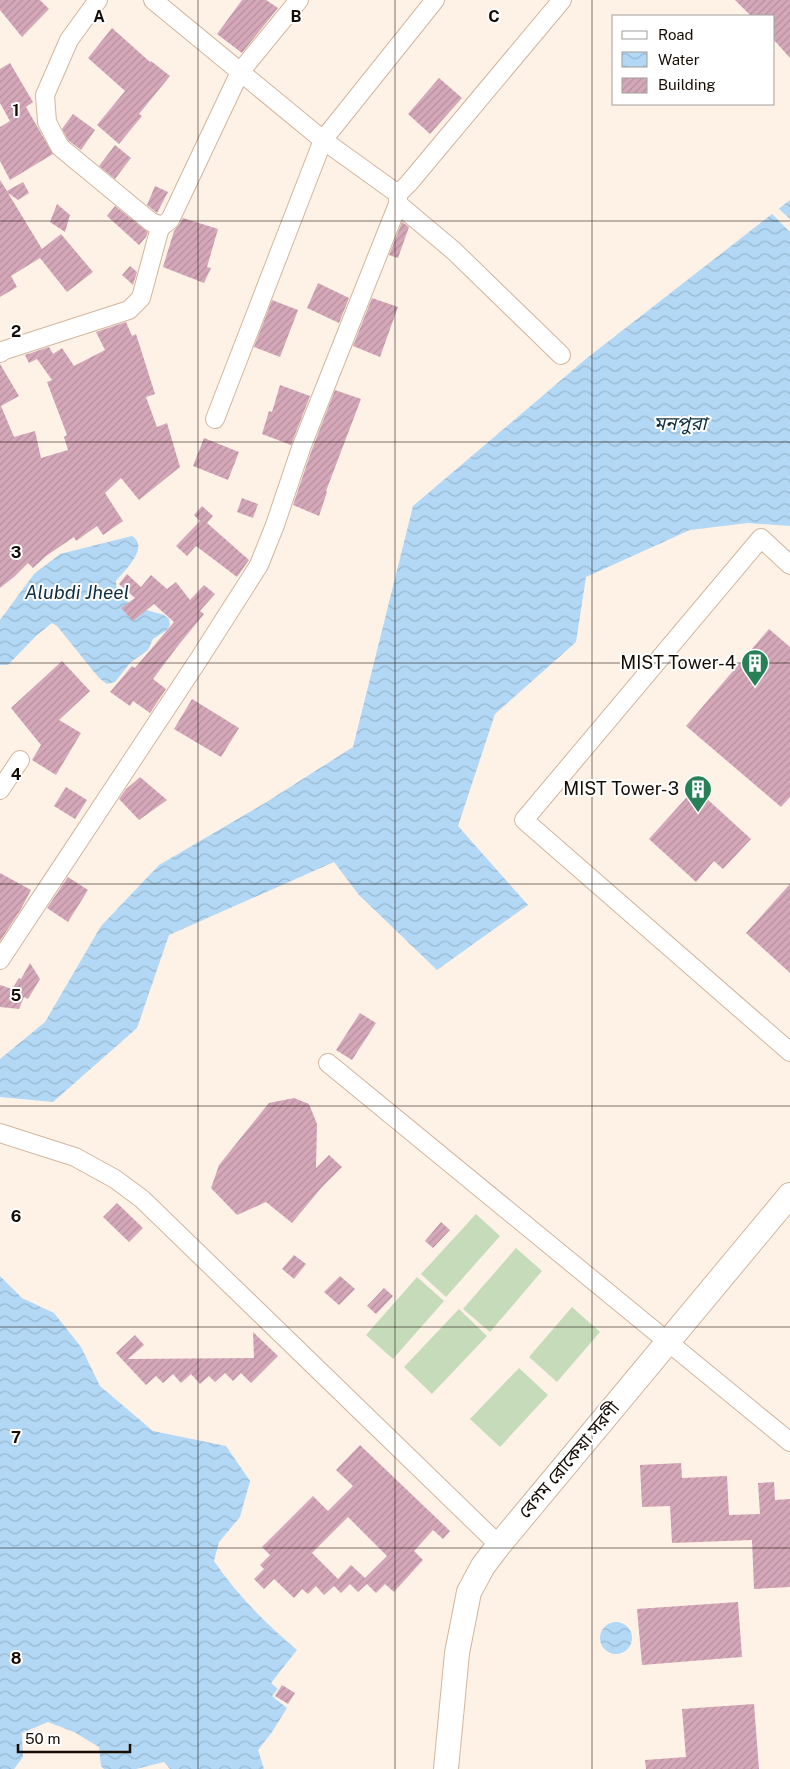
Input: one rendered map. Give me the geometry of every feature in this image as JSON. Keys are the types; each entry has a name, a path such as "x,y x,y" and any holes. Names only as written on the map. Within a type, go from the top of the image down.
{"street":[{"path":"98,0 69,40 45,95 47,122 60,147 151,222 162,226"},
{"path":"153,0 398,199 561,355"},
{"path":"0,353 129,310 142,298 159,232 162,226 170,220 240,72 299,0"},
{"path":"215,419 323,140 435,0"},
{"path":"0,960 259,564 275,525 307,431 398,199 409,183 562,0"},
{"path":"790,565 761,538 524,820 790,1052"},
{"path":"0,790 20,760"},
{"path":"328,1063 790,1442"},
{"path":"0,1133 75,1157 114,1179 142,1199 499,1544"},
{"name":"বেগম রোকেয়া সরণী","path":"446,1769 457,1653 466,1600 483,1566 499,1544 790,1195"}],"green space":[{"path":"476,1214 500,1236 446,1297 421,1274"},
{"path":"516,1248 542,1271 490,1332 463,1309"},
{"path":"417,1277 444,1301 393,1359 366,1335"},
{"path":"572,1307 600,1332 557,1382 529,1357"},
{"path":"459,1309 487,1336 432,1394 404,1367"},
{"path":"519,1368 548,1395 500,1447 470,1419"}],"water":[{"name":"মনপুরা","path":"790,200 790,526 748,523 690,530 586,577 576,642 495,714 458,826 528,905 437,970 359,895 334,862 169,935 137,1028 53,1102 0,1097 0,1059 45,1022 101,926 159,865 265,803 353,747 413,506 587,358"},
{"name":"Alubdi Jheel","path":"132,536 137,541 137,552 130,565 116,581 117,593 127,601 143,609 164,615 169,619 170,625 167,630 153,639 148,650 130,663 115,682 107,684 99,678 57,626 52,623 36,636 8,665 0,665 0,620 34,574 60,554"},
{"path":"0,1276 22,1298 54,1313 81,1347 100,1386 153,1431 226,1446 250,1481 240,1517 219,1542 214,1561 252,1609 297,1650 271,1683 278,1689 272,1696 287,1708 258,1750 264,1769 170,1769 164,1762 136,1769 104,1769 101,1766 99,1747 74,1732 48,1722 22,1733 23,1757 14,1769 0,1769"},
{"path":"616,1622 628,1626 632,1638 628,1650 616,1654 604,1650 600,1638 604,1626"}],"pier":[{"path":"777,207 790,219 790,232 770,212"}],"building":[{"path":"0,0 40,0 49,9 22,37 0,10"},
{"path":"242,0 266,0 278,8 242,53 217,34"},
{"path":"735,0 790,0 790,58 775,41 775,15 750,15"},
{"path":"112,28 150,62 170,76 139,114 142,116 119,144 97,125 125,91 88,58"},
{"path":"10,63 33,102 26,107 53,154 10,180 0,161 0,127 10,121 0,103 0,69"},
{"path":"439,78 462,98 430,134 408,114"},
{"path":"73,114 95,130 81,150 68,140 62,129"},
{"path":"115,145 131,158 115,179 99,166"},
{"path":"0,180 7,191 23,182 29,193 18,200 8,193 42,249 61,234 93,272 67,292 40,258 11,276 17,287 0,297"},
{"path":"155,186 168,192 157,213 147,205"},
{"path":"57,204 70,215 65,232 50,222"},
{"path":"115,206 148,232 139,245 107,216"},
{"path":"183,218 218,229 207,267 211,268 204,283 163,267 174,231"},
{"path":"402,222 409,227 398,258 389,255"},
{"path":"130,266 137,272 133,285 122,275"},
{"path":"318,283 349,298 339,323 307,308"},
{"path":"372,298 398,307 380,357 353,346"},
{"path":"272,300 298,310 280,357 254,347"},
{"path":"126,322 132,336 136,334 155,394 146,397 157,427 167,423 180,467 139,500 121,478 105,493 123,521 103,535 97,526 76,541 74,537 46,556 33,568 28,563 0,588 0,364 19,396 1,406 14,437 35,431 41,458 68,450 64,437 67,435 47,382 52,380 37,359 29,363 25,355 49,347 53,354 62,348 74,366 105,350 96,332"},
{"path":"280,385 310,396 291,445 262,434 269,411 272,412"},
{"path":"335,390 361,399 326,491 319,516 293,505"},
{"path":"204,438 239,452 228,480 193,466"},
{"path":"242,498 258,504 253,518 237,512"},
{"path":"202,506 213,516 207,523 249,560 237,577 196,546 187,556 176,546 200,521 194,515"},
{"path":"127,574 141,587 151,575 167,589 176,582 190,600 204,585 215,594 200,611 204,614 153,679 166,689 150,713 133,701 130,706 110,692 132,666 135,668 174,622 154,604 133,621 121,608 135,598 119,584"},
{"name":"MIST Tower-4","path":"769,629 790,647 790,797 781,807 686,726"},
{"path":"62,661 90,691 59,720 81,733 56,775 32,760 41,745 11,708"},
{"path":"192,699 239,728 221,757 174,729"},
{"path":"140,777 167,800 139,820 119,799 126,789"},
{"path":"66,787 87,800 75,819 54,806"},
{"name":"MIST Tower-3","path":"695,788 751,839 723,869 714,861 696,882 649,839"},
{"path":"0,873 31,890 0,941"},
{"path":"68,877 88,890 68,922 47,908"},
{"path":"790,884 790,973 746,933"},
{"path":"30,963 40,979 28,999 24,997 19,1009 0,1007 0,985 12,989 19,978 21,979"},
{"path":"360,1013 376,1023 352,1060 336,1050"},
{"path":"294,1098 309,1104 317,1124 316,1168 329,1155 342,1167 322,1187 292,1223 266,1202 237,1215 211,1188 219,1165 269,1103"},
{"path":"117,1203 143,1228 129,1242 103,1217"},
{"path":"441,1222 450,1230 433,1248 425,1241"},
{"path":"294,1255 306,1264 294,1279 282,1269"},
{"path":"340,1276 355,1289 339,1305 324,1292"},
{"path":"384,1288 393,1296 376,1314 367,1306"},
{"path":"253,1332 278,1356 251,1383 241,1373 233,1381 225,1373 215,1382 209,1376 200,1384 191,1374 181,1383 173,1374 163,1383 156,1376 146,1385 116,1353 135,1335 144,1345 128,1359 254,1358"},
{"path":"360,1445 450,1531 443,1539 433,1530 414,1551 423,1560 394,1592 385,1584 376,1593 367,1584 358,1592 350,1584 341,1593 334,1586 324,1595 316,1586 308,1594 302,1589 294,1598 274,1579 264,1589 254,1579 264,1569 260,1565 270,1555 262,1547 313,1496 328,1511 353,1486 336,1470","holes":["348,1517 387,1556 365,1578 351,1565 338,1579 312,1553"]},
{"path":"681,1463 682,1478 727,1476 729,1515 760,1514 758,1483 774,1482 775,1500 790,1499 790,1587 754,1589 752,1540 672,1543 670,1506 642,1507 640,1465"},
{"path":"738,1602 742,1657 642,1665 637,1609"},
{"path":"282,1685 295,1693 288,1704 275,1696"},
{"path":"754,1704 759,1769 646,1769 645,1760 686,1757 682,1709"}],"place":[{"name":"MIST Tower-4","path":"755,687"},
{"name":"MIST Tower-3","path":"698,813"}]}
